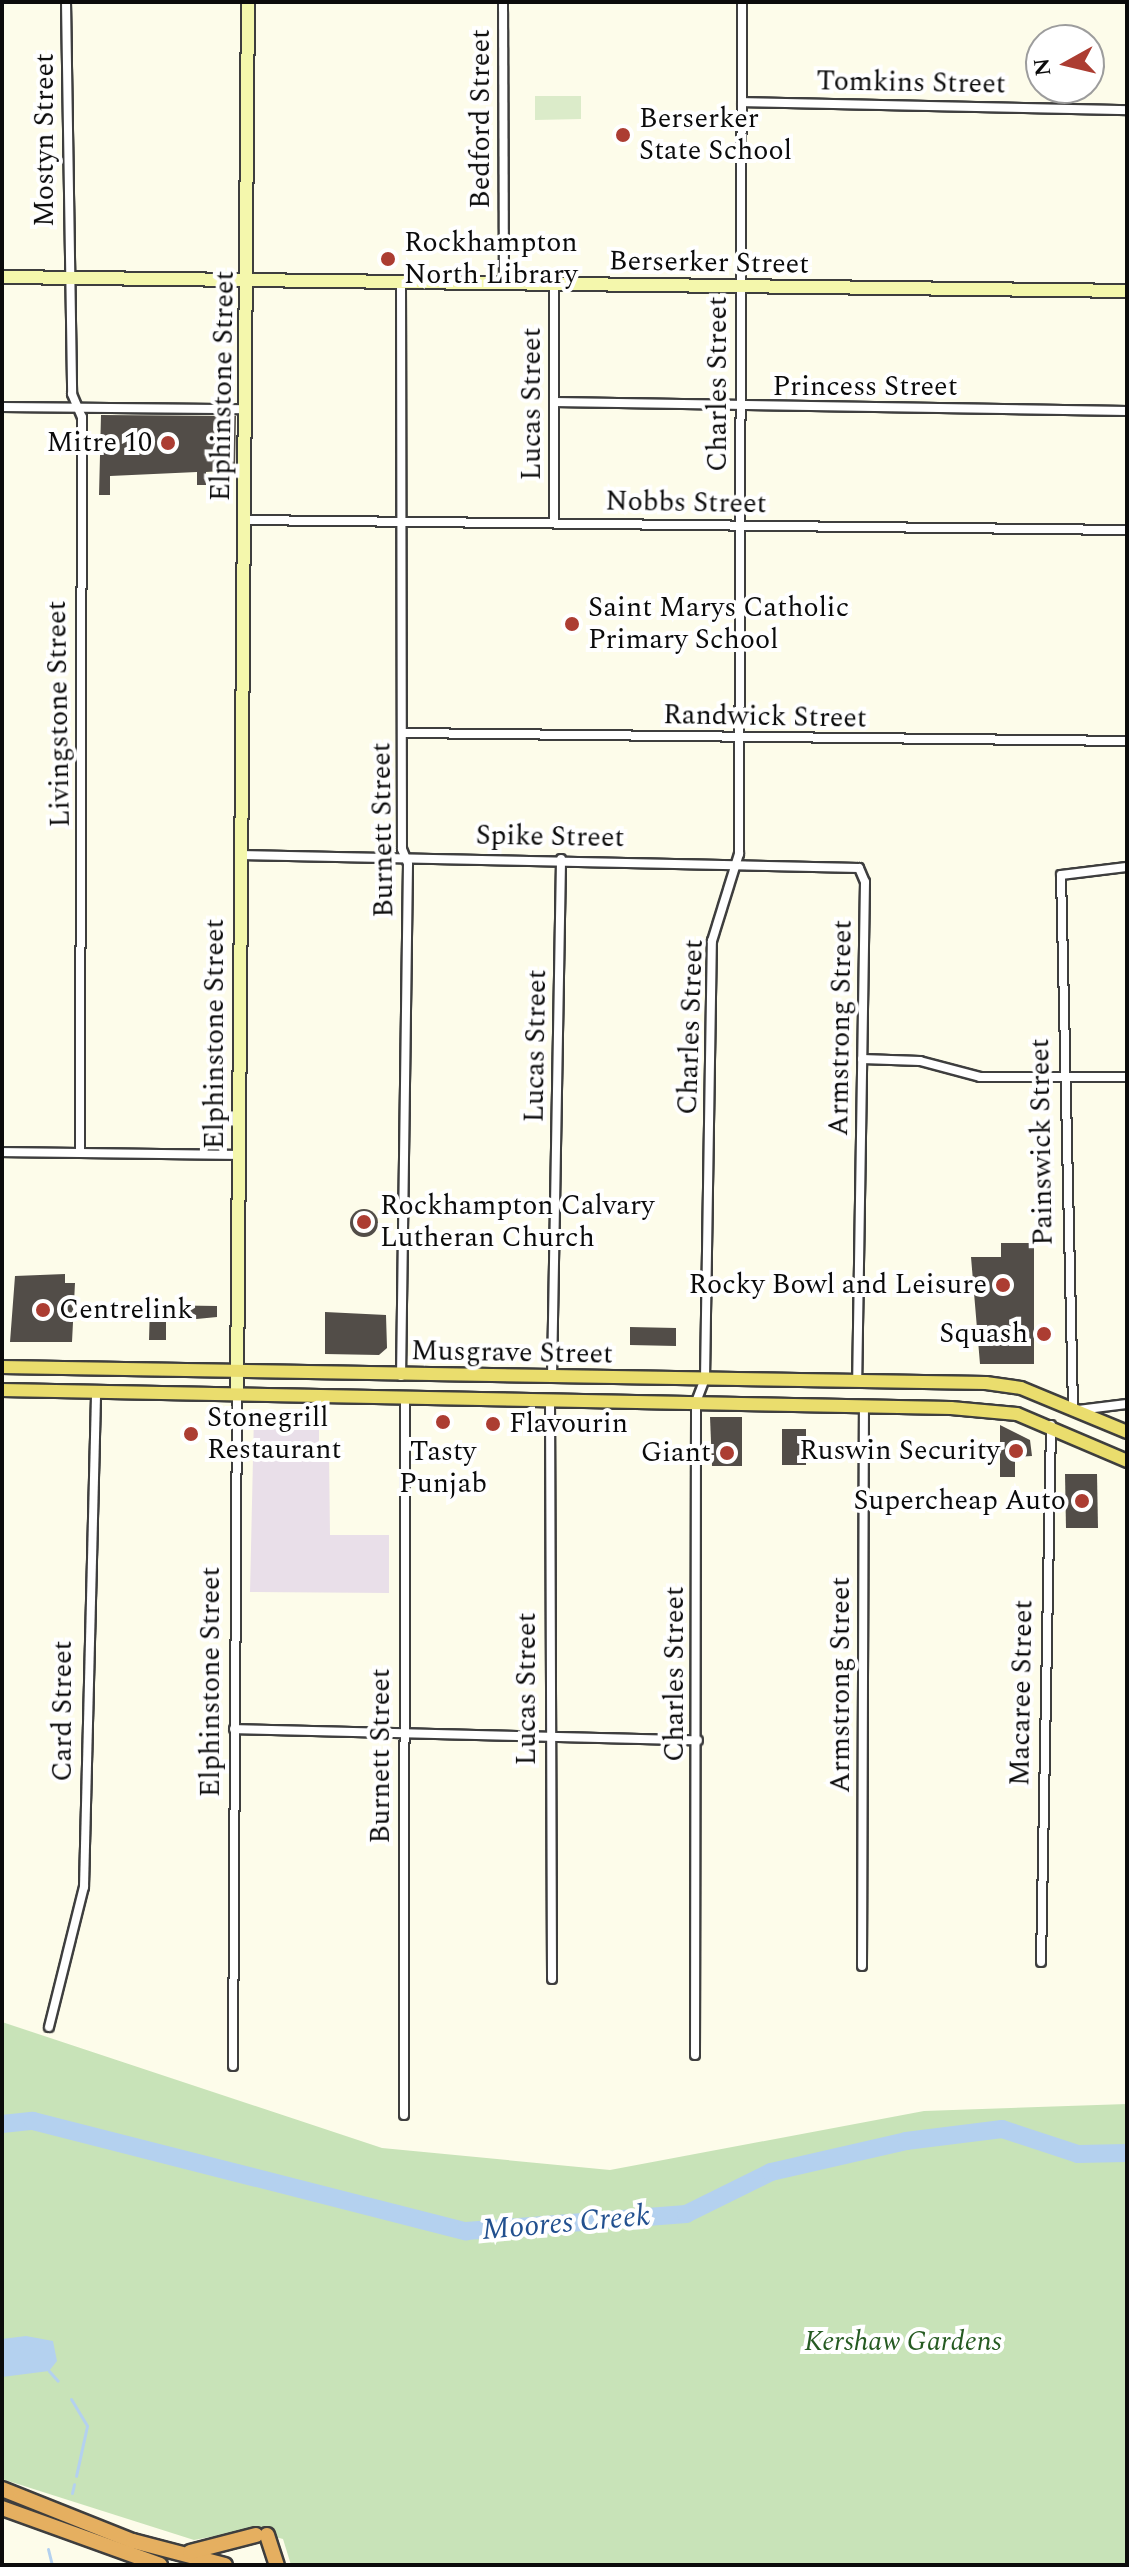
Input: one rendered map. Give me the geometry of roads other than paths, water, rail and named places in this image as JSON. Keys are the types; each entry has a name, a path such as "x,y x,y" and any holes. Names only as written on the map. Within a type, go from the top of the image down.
{"highway":[{"path":"2,2489 177,2553 225,2565"},
{"path":"2,2508 160,2565"},
{"path":"177,2553 261,2535 277,2565"}],"main road":[{"name":"Musgrave Street","path":"2,1367 401,1376 857,1381 1021,1388 1127,1432"},
{"name":"Musgrave Street","path":"2,1390 864,1405 1017,1414 1051,1425 1127,1461"}],"street":[{"name":"Mostyn Street","path":"66,2 70,278"},
{"name":"Elphinstone Street","path":"233,2066 248,2"},
{"name":"Bedford Street","path":"503,2 504,283"},
{"name":"Charles Street","path":"695,2055 698,1740 696,1402 705,1379 712,941 736,862 740,739 742,2"},
{"name":"Tomkins Street","path":"742,102 1127,110"},
{"name":"Berserker Street","path":"2,277 1127,291"},
{"name":"Livingstone Street","path":"70,278 78,407 80,1152"},
{"name":"Burnett Street","path":"401,283 406,857 401,1376"},
{"name":"Lucas Street","path":"554,285 554,523"},
{"name":"Princess Street","path":"554,402 740,408 1127,411"},
{"path":"2,407 246,409"},
{"name":"Nobbs Street","path":"245,520 1127,530"},
{"name":"Randwick Street","path":"403,733 1127,741"},
{"name":"Spike Street","path":"240,855 736,862 859,868"},
{"name":"Lucas Street","path":"552,1377 561,859"},
{"name":"Painswick Street","path":"1075,1408 1061,875 1127,867"},
{"name":"Armstrong Street","path":"857,1381 862,1059 859,868"},
{"path":"862,1059 920,1061 980,1077 1127,1077"},
{"path":"2,1152 239,1155"},
{"name":"Card Street","path":"49,2027 84,1887 96,1392"},
{"name":"Burnett Street","path":"404,2115 405,1397"},
{"name":"Lucas Street","path":"550,1400 552,1979"},
{"path":"1075,1408 1127,1404"},
{"name":"Armstrong Street","path":"862,1966 864,1405"},
{"name":"Macaree Street","path":"1041,1962 1051,1425"},
{"path":"234,1729 698,1740"}],"water":[{"path":"26,2336 53,2341 57,2361 49,2371 2,2377 2,2339"}],"waterway":[{"name":"Moores Creek","path":"2,2124 33,2121 466,2231 686,2214 771,2172 906,2141 1002,2129 1078,2154 1127,2153"},
{"path":"49,2371 58,2381"},
{"path":"71,2399 87,2426 76,2476"},
{"path":"72,2493 74,2484"},
{"path":"48,2549 52,2565"}],"place":[{"name":"Berserker State School","path":"623,135"},
{"name":"Rockhampton North Library","path":"388,259"},
{"name":"Mitre 10","path":"168,443"},
{"name":"Saint Marys Catholic Primary School","path":"572,624"},
{"name":"Rockhampton Calvary Lutheran Church","path":"364,1222"},
{"name":"Rocky Bowl and Leisure","path":"1003,1285"},
{"name":"Centrelink","path":"43,1310"},
{"name":"Squash","path":"1044,1334"},
{"name":"Tasty Punjab","path":"443,1422"},
{"name":"Flavourin","path":"493,1424"},
{"name":"Stonegrill Restaurant","path":"191,1434"},
{"name":"Ruswin Security","path":"1016,1451"},
{"name":"Giant","path":"727,1453"},
{"name":"Supercheap Auto","path":"1082,1501"}],"park label":[{"name":"Kershaw Gardens","path":"903,2342"}]}
